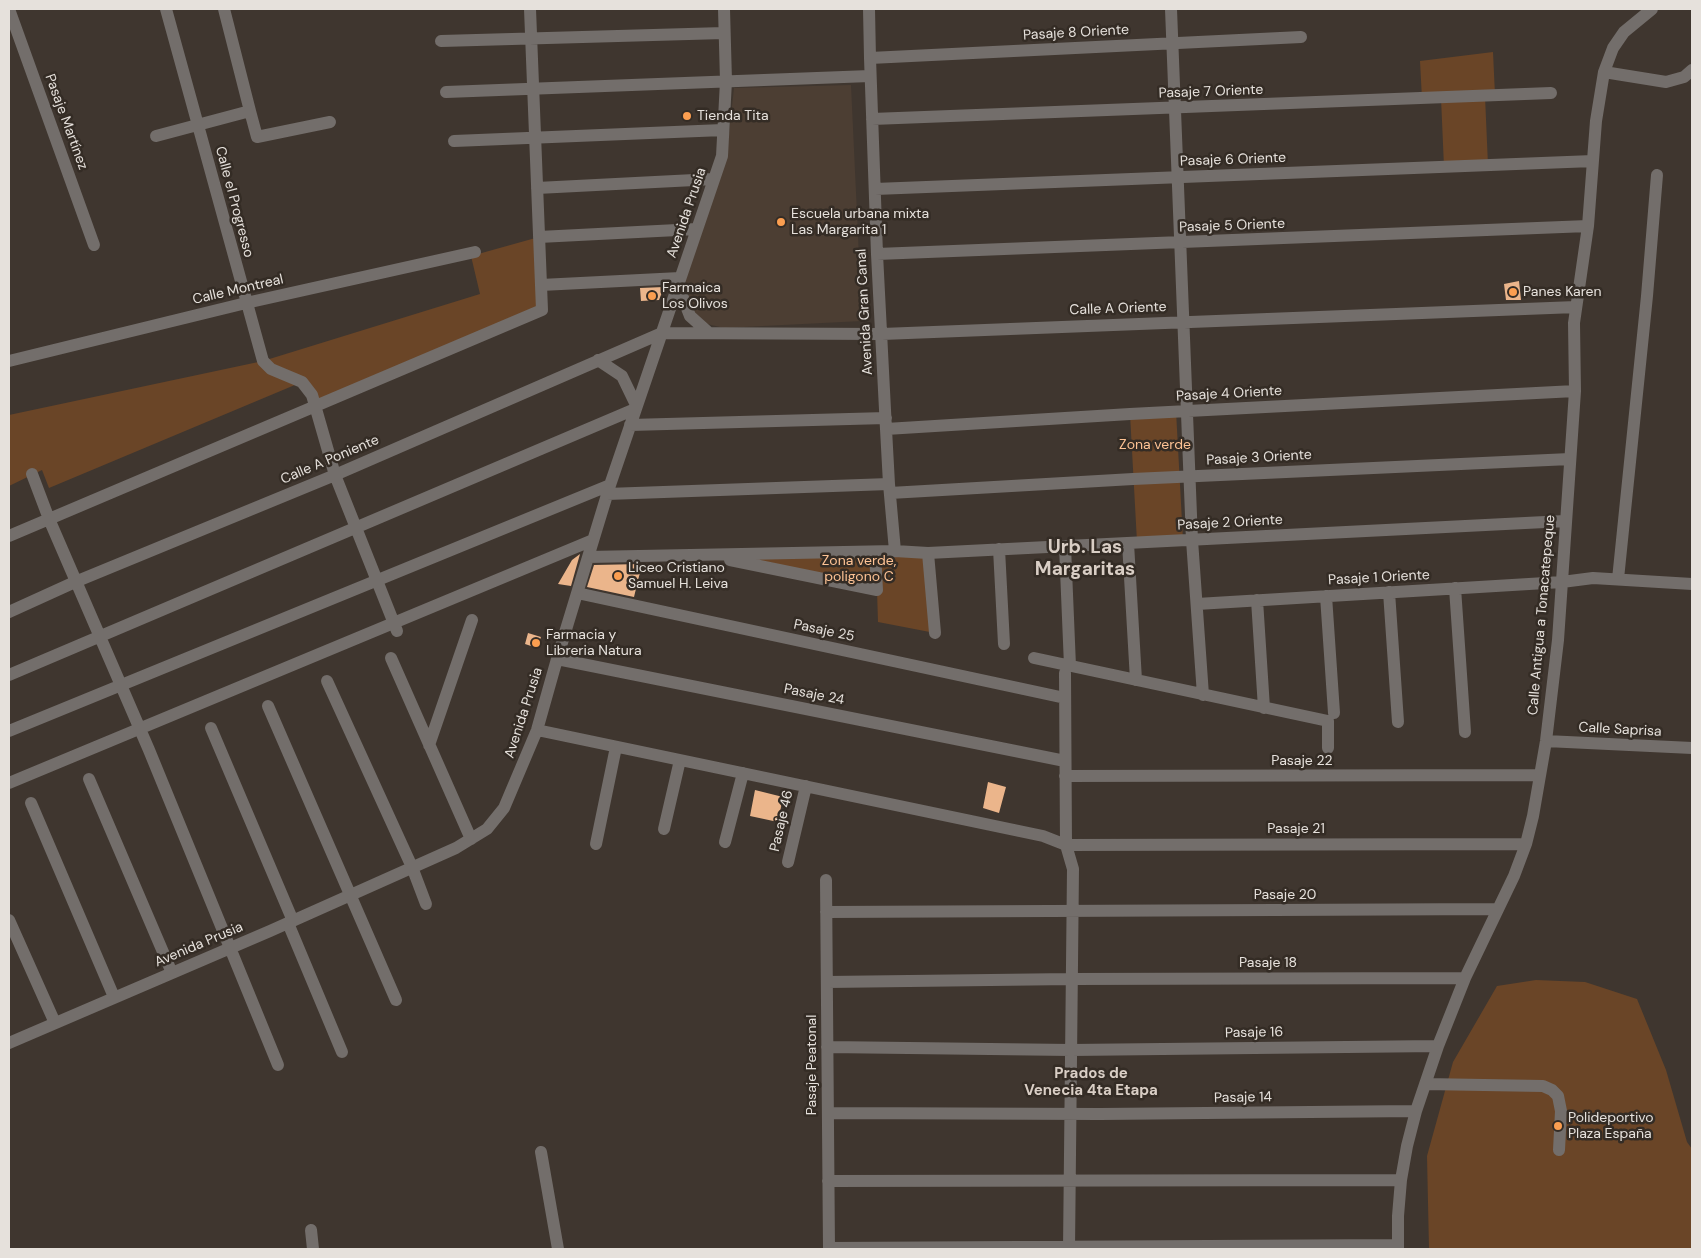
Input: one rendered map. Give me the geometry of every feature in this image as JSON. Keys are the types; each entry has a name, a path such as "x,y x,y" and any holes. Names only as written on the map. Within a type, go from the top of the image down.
{"street":[{"name":"Pasaje Martínez","path":"9,9 94,244"},
{"name":"Calle el Progresso","path":"166,9 263,361 271,369 302,382 312,395 335,475 395,627"},
{"path":"224,9 257,137 330,122"},
{"path":"9,536 542,310 530,9"},
{"name":"Avenida Prusia","path":"9,1043 456,848 487,829 504,808 537,730 609,490 722,156 726,81 724,9"},
{"path":"446,92 870,76 869,9"},
{"path":"1171,9 1192,540 1203,695"},
{"name":"Calle Antigua a Tonacatepeque","path":"1398,1247 1401,1180 1416,1111 1438,1046 1465,978 1514,876 1526,844 1533,816 1554,682 1575,391 1576,307 1588,226 1595,128 1604,72 1609,55 1620,36 1652,9"},
{"path":"441,41 724,33"},
{"name":"Pasaje 8 Oriente","path":"870,58 1302,37"},
{"path":"1604,72 1666,82 1684,77 1692,70"},
{"name":"Avenida Gran Canal","path":"870,76 889,489 895,546"},
{"name":"Pasaje 7 Oriente","path":"872,119 1551,93"},
{"path":"156,136 250,112"},
{"path":"454,141 724,130"},
{"name":"Pasaje 6 Oriente","path":"875,188 1593,161"},
{"path":"1618,578 1646,306 1657,175"},
{"path":"537,188 714,179"},
{"name":"Pasaje 5 Oriente","path":"877,254 1588,226"},
{"path":"539,236 698,228"},
{"name":"Calle Montreal","path":"9,361 246,304 475,252"},
{"path":"541,285 679,282 690,316 709,333"},
{"name":"Calle A Oriente","path":"662,333 882,334 1576,307"},
{"name":"Calle A Poniente","path":"9,612 75,582 335,475 662,333"},
{"path":"9,675 636,407 622,376 598,360"},
{"name":"Pasaje 4 Oriente","path":"630,426 886,424 1575,391"},
{"name":"Pasaje 3 Oriente","path":"609,490 889,489 1570,459"},
{"path":"32,474 75,582 140,728 278,1065"},
{"path":"9,731 377,580 609,490"},
{"name":"Pasaje 2 Oriente","path":"588,557 875,552 895,546 928,552 1565,521"},
{"path":"9,783 140,728 395,627 593,540"},
{"path":"1128,543 1136,680"},
{"path":"1065,546 1068,670 1065,698 1066,845 1073,869 1069,1248"},
{"path":"999,549 1004,644"},
{"path":"705,555 877,590 875,552"},
{"path":"928,552 935,634"},
{"name":"Pasaje 1 Oriente","path":"1197,604 1562,582 1593,578 1618,578 1692,584"},
{"path":"1455,588 1465,732"},
{"path":"1390,592 1398,722"},
{"name":"Pasaje 25","path":"577,593 1065,698"},
{"path":"1326,596 1334,713"},
{"path":"1257,600 1264,708"},
{"path":"430,745 472,620"},
{"path":"391,658 471,839"},
{"path":"1034,658 1068,670 1136,680 1328,722 1328,748"},
{"name":"Pasaje 24","path":"557,659 1065,761"},
{"path":"326,680 412,867 426,904"},
{"path":"268,706 396,1000"},
{"path":"211,728 342,1052"},
{"path":"537,730 1043,836 1066,845"},
{"name":"Calle Saprisa","path":"1546,741 1692,748"},
{"path":"596,844 616,746"},
{"path":"664,829 680,760"},
{"path":"725,842 743,773"},
{"name":"Pasaje 22","path":"1065,776 1539,775"},
{"path":"90,779 172,973"},
{"name":"Pasaje 46","path":"788,862 806,786"},
{"path":"31,803 114,997"},
{"name":"Pasaje 21","path":"1066,845 1526,844"},
{"name":"Pasaje Peatonal","path":"826,880 829,1248"},
{"name":"Pasaje 20","path":"826,912 1498,909"},
{"path":"9,920 55,1023"},
{"name":"Pasaje 18","path":"827,982 1465,978"},
{"name":"Pasaje 16","path":"827,1046 1071,1050 1438,1046"},
{"path":"1425,1084 1543,1086 1552,1090 1558,1096 1561,1111 1559,1150"},
{"name":"Pasaje 14","path":"828,1113 1071,1114 1416,1111"},
{"path":"541,1152 558,1249"},
{"path":"828,1181 1401,1180"},
{"path":"311,1230 313,1249"},
{"path":"829,1248 1398,1247"}],"shaded area":[{"name":"Escuela urbana mixta Las Margarita 1","path":"851,85 862,321 724,328 703,323 693,313 683,284 726,160 734,88"}],"green space":[{"path":"1493,52 1495,95 1485,96 1488,165 1444,167 1441,98 1422,99 1420,61"},
{"path":"539,237 542,310 315,406 302,382 49,488 42,470 9,486 9,415 263,361 480,294 471,256"},
{"name":"Zona verde","path":"1176,411 1183,540 1137,542 1130,414"},
{"name":"Zona verde, poligono C","path":"928,553 935,633 878,622 877,590 705,555"},
{"name":"Polideportivo Plaza España","path":"1536,980 1585,982 1637,999 1666,1070 1687,1142 1692,1149 1692,1249 1429,1249 1427,1156 1453,1062 1497,986"}],"building":[{"name":"Panes Karen","path":"1519,281 1521,300 1506,300 1504,284"},
{"path":"664,287 659,300 641,301 640,288"},
{"path":"580,554 571,586 558,584 572,560"},
{"name":"Liceo Cristiano Samuel H. Leiva","path":"642,564 634,597 587,587 594,565"},
{"path":"528,633 541,637 537,648 525,644"},
{"path":"988,782 1006,787 999,813 983,808"},
{"path":"755,790 783,797 778,822 750,816"}],"place":[{"name":"Tienda Tita","path":"687,116"},
{"name":"Escuela urbana mixta Las Margarita 1","path":"781,222"},
{"name":"Panes Karen","path":"1513,292"},
{"name":"Farmaica Los Olivos","path":"652,296"},
{"name":"Liceo Cristiano Samuel H. Leiva","path":"618,576"},
{"name":"Farmacia y Libreria Natura","path":"536,643"},
{"name":"Polideportivo Plaza España","path":"1558,1126"}],"district":[{"name":"Urb. Las Margaritas","path":"1085,559"},
{"name":"Prados de Venecia 4ta Etapa","path":"1091,1082"}]}
